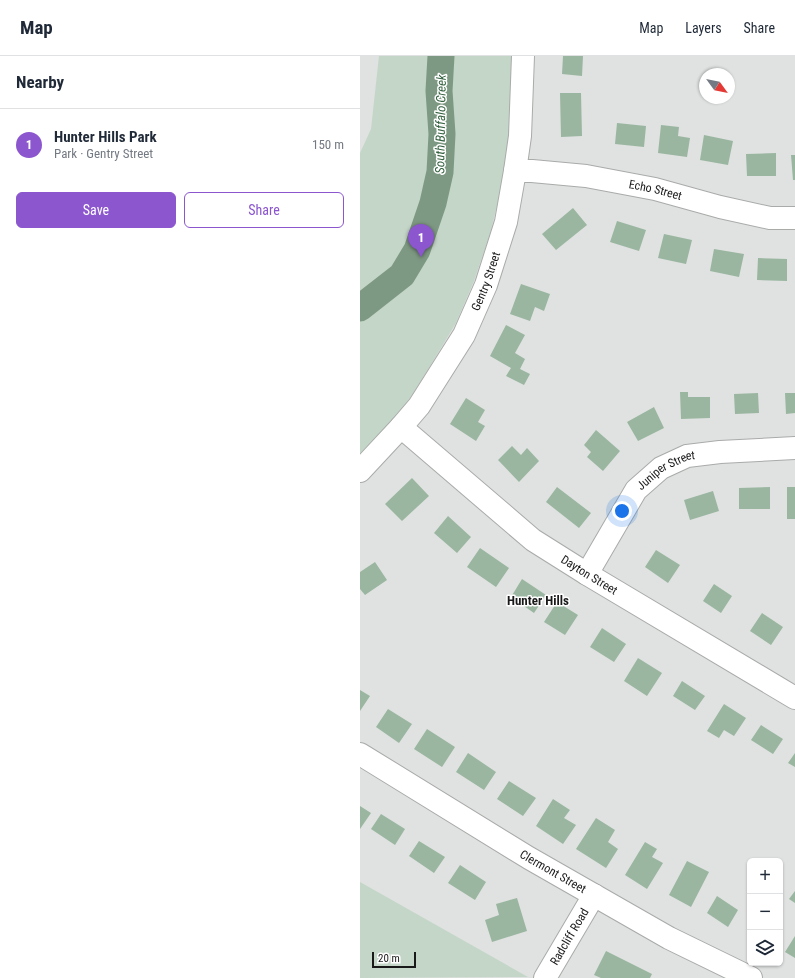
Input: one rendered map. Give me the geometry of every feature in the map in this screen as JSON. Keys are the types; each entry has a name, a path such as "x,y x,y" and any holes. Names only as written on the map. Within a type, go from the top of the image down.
{"street":[{"name":"Gentry Street","path":"360,471 419,406 464,335 486,284 506,222 515,171 520,136 523,56"},
{"name":"Echo Street","path":"515,171 586,176 655,189 720,207 770,218 795,218"},
{"name":"Dayton Street","path":"401,427 533,540 587,574 795,698"},
{"name":"Juniper Street","path":"587,574 636,490 661,468 687,456 720,452 795,448"},
{"name":"Clermont Street","path":"360,754 529,858 669,938 751,978"},
{"name":"Radcliff Road","path":"545,978 594,895"}],"green space":[{"path":"379,56 513,56 510,129 501,190 490,234 474,281 456,323 400,413 360,455 360,153 371,129"},
{"path":"360,882 528,977 360,978"}],"building":[{"path":"563,56 583,56 582,76 562,74"},
{"path":"560,93 581,93 582,136 561,137"},
{"path":"617,123 646,126 644,147 615,144"},
{"path":"661,125 679,127 678,136 690,138 687,157 658,153"},
{"path":"704,135 733,141 728,165 700,160"},
{"path":"776,153 776,176 747,176 746,154"},
{"path":"791,155 795,155 795,180 793,180"},
{"path":"573,208 587,225 556,250 542,234"},
{"path":"617,221 646,230 639,251 610,242"},
{"path":"664,234 692,240 686,264 658,258"},
{"path":"714,249 744,254 739,277 710,271"},
{"path":"758,258 787,259 787,281 757,280"},
{"path":"521,284 550,294 544,311 535,307 530,321 510,314"},
{"path":"506,325 525,335 515,353 525,359 520,369 530,374 524,385 506,376 511,368 490,356"},
{"path":"680,392 688,392 688,397 710,397 710,418 681,419"},
{"path":"758,393 759,413 735,414 734,394"},
{"path":"785,393 795,393 795,413 786,414"},
{"path":"466,398 485,410 478,422 485,426 476,441 450,424"},
{"path":"654,407 664,428 638,441 627,422"},
{"path":"596,430 620,451 603,471 587,457 591,452 584,445"},
{"path":"512,446 521,455 527,448 539,461 519,482 498,460"},
{"path":"412,478 429,496 402,521 385,504"},
{"path":"557,487 591,513 579,528 546,502"},
{"path":"770,487 770,509 739,509 739,488"},
{"path":"787,487 795,487 795,519 787,519"},
{"path":"713,491 719,511 690,520 684,500"},
{"path":"448,516 471,537 457,553 434,533"},
{"path":"480,548 509,568 496,587 467,567"},
{"path":"656,550 680,565 668,583 645,567"},
{"path":"375,562 387,580 365,595 360,589 360,572"},
{"path":"522,579 546,595 534,613 511,597"},
{"path":"714,584 732,596 721,613 703,601"},
{"path":"557,602 578,615 565,635 544,622"},
{"path":"762,613 783,627 771,645 750,631"},
{"path":"602,628 626,644 614,662 590,647"},
{"path":"638,658 662,673 647,696 624,681"},
{"path":"682,681 705,696 695,710 673,696"},
{"path":"360,690 370,696 360,711"},
{"path":"724,704 746,718 734,736 724,730 719,738 707,731"},
{"path":"388,709 412,724 399,743 376,727"},
{"path":"761,725 783,739 773,754 751,740"},
{"path":"427,729 455,747 442,767 414,749"},
{"path":"468,753 496,772 484,790 456,772"},
{"path":"795,753 795,767 788,763"},
{"path":"509,781 536,798 523,816 497,799"},
{"path":"553,799 570,810 564,818 576,825 563,844 536,826"},
{"path":"360,806 371,813 360,829"},
{"path":"381,814 405,829 395,845 371,829"},
{"path":"596,818 615,830 608,842 618,849 606,868 576,849"},
{"path":"419,841 445,857 434,873 409,856"},
{"path":"645,842 657,849 652,857 663,863 647,889 625,875"},
{"path":"687,861 709,872 691,907 669,895"},
{"path":"460,865 486,882 475,900 448,883"},
{"path":"795,891 795,903 789,899"},
{"path":"717,896 738,910 728,927 707,913"},
{"path":"517,898 527,931 492,942 485,920 499,915 496,904"},
{"path":"795,936 795,958 785,952"},
{"path":"606,951 652,974 650,978 601,978 594,975"}],"waterway":[{"name":"South Buffalo Creek","path":"360,308 402,275 417,250 433,203 440,172 442,134 439,91 441,56"}],"place":[{"name":"Hunter Hills Park","path":"421,257"}],"district":[{"name":"Hunter Hills","path":"538,600"}]}
